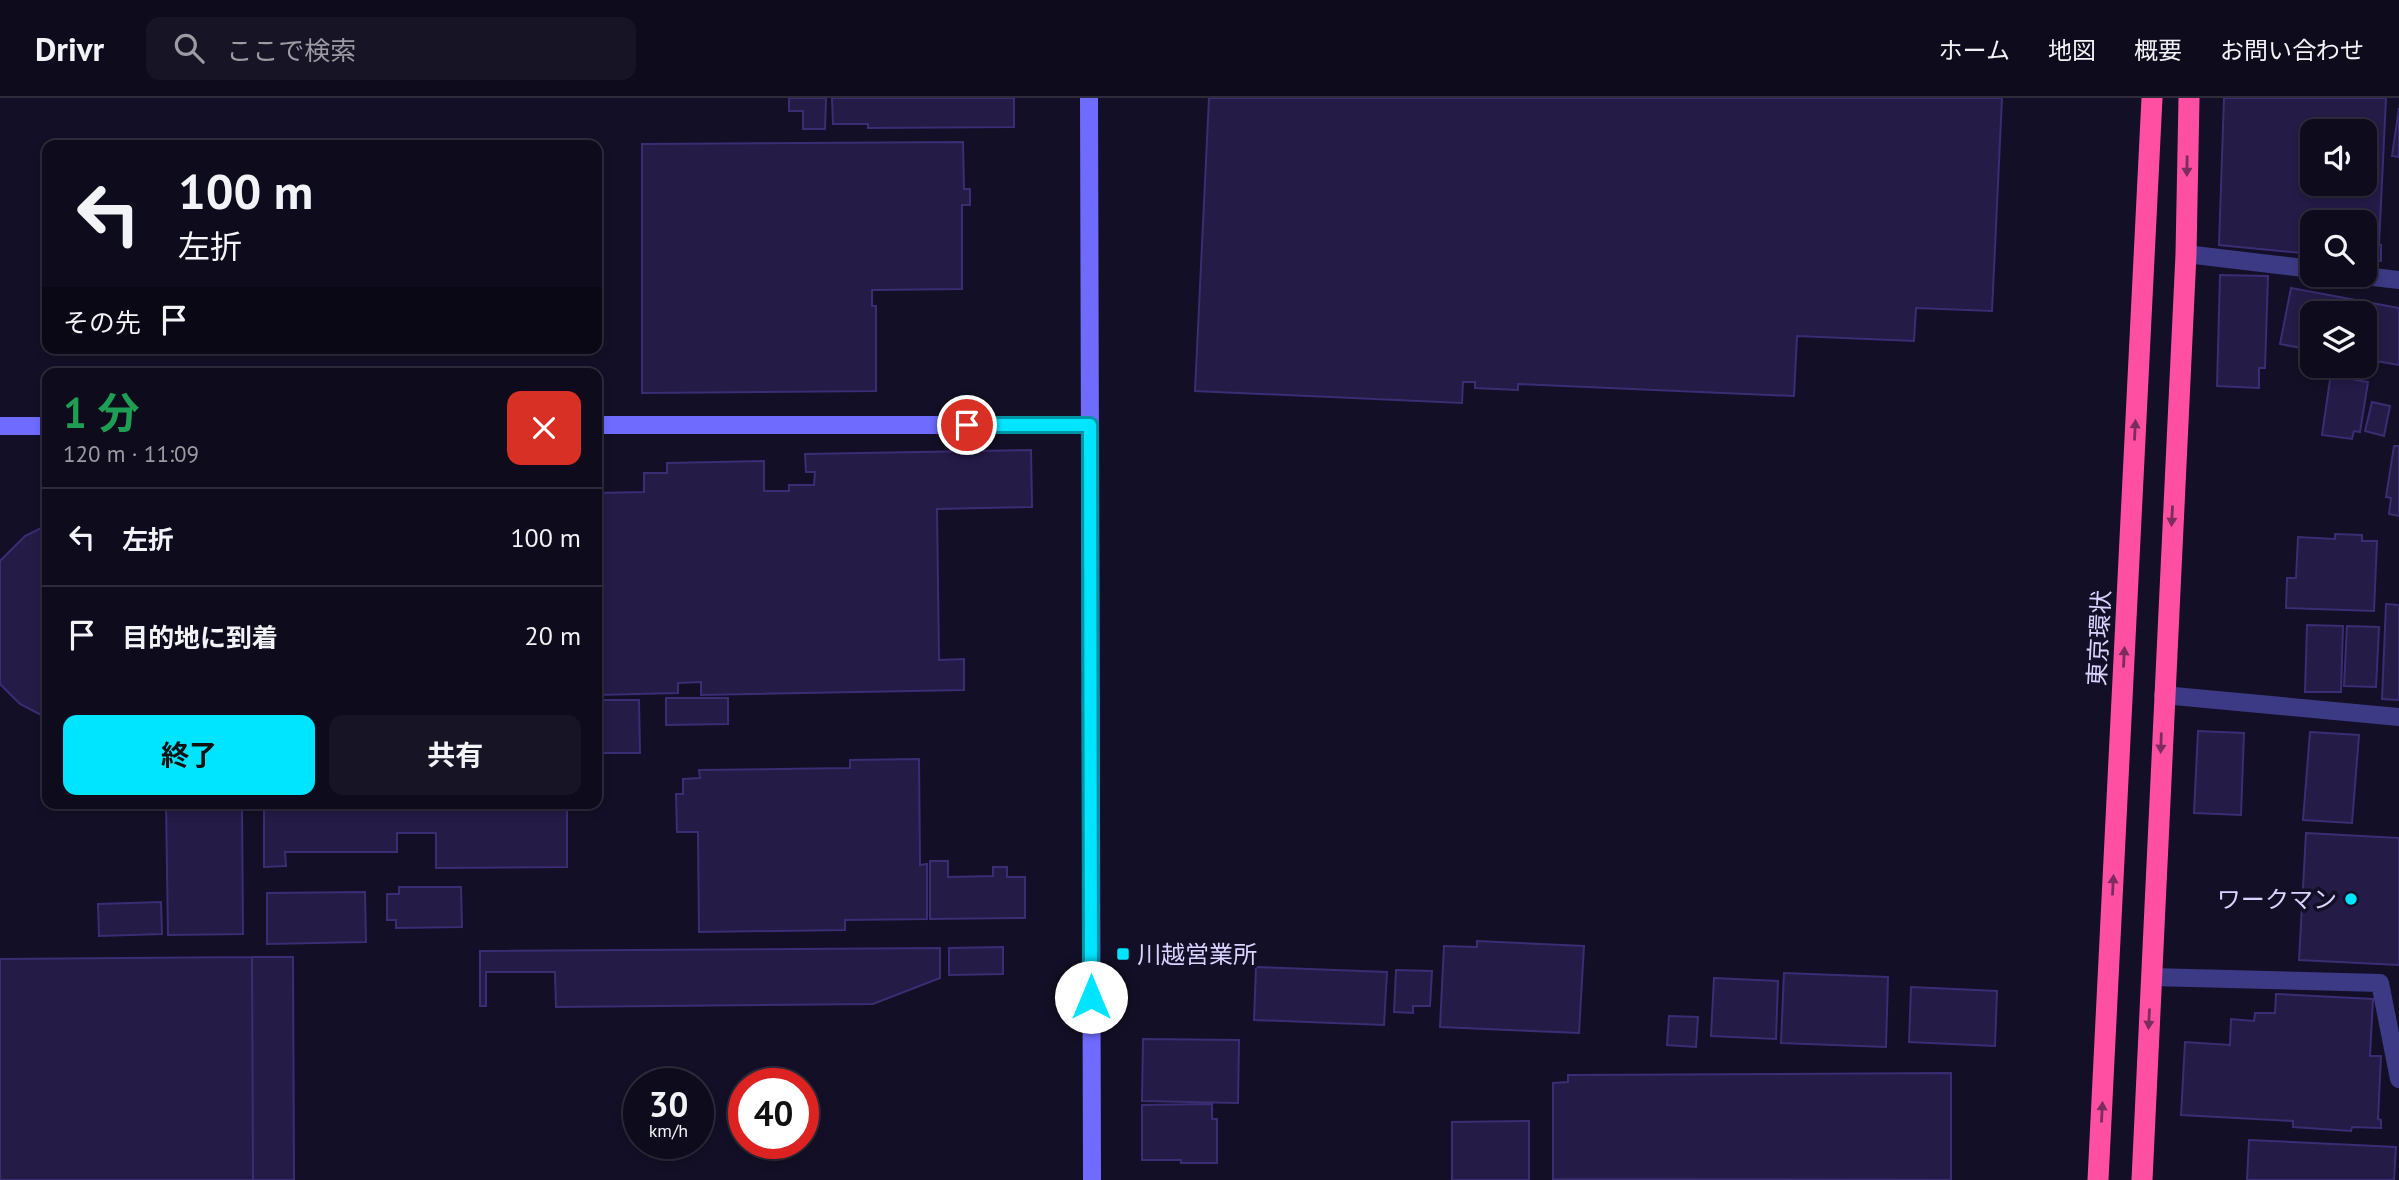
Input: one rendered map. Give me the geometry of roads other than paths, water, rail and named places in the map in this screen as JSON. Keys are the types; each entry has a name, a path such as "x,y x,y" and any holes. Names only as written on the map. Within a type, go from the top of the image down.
{"highway":[{"name":"東京環状","path":"2098,1180 2152,98"},
{"path":"2142,1180 2186,254 2189,98"}],"street":[{"path":"1089,98 1092,1180"},
{"path":"2186,254 2300,268"},
{"path":"2377,277 2399,280"},
{"path":"602,425 1090,425"},
{"path":"0,426 42,426"},
{"path":"2163,695 2399,717"},
{"path":"2151,977 2379,983 2399,1079"}],"place":[{"name":"ワークマン","path":"2351,899"},
{"name":"川越営業所","path":"1123,954"}]}
